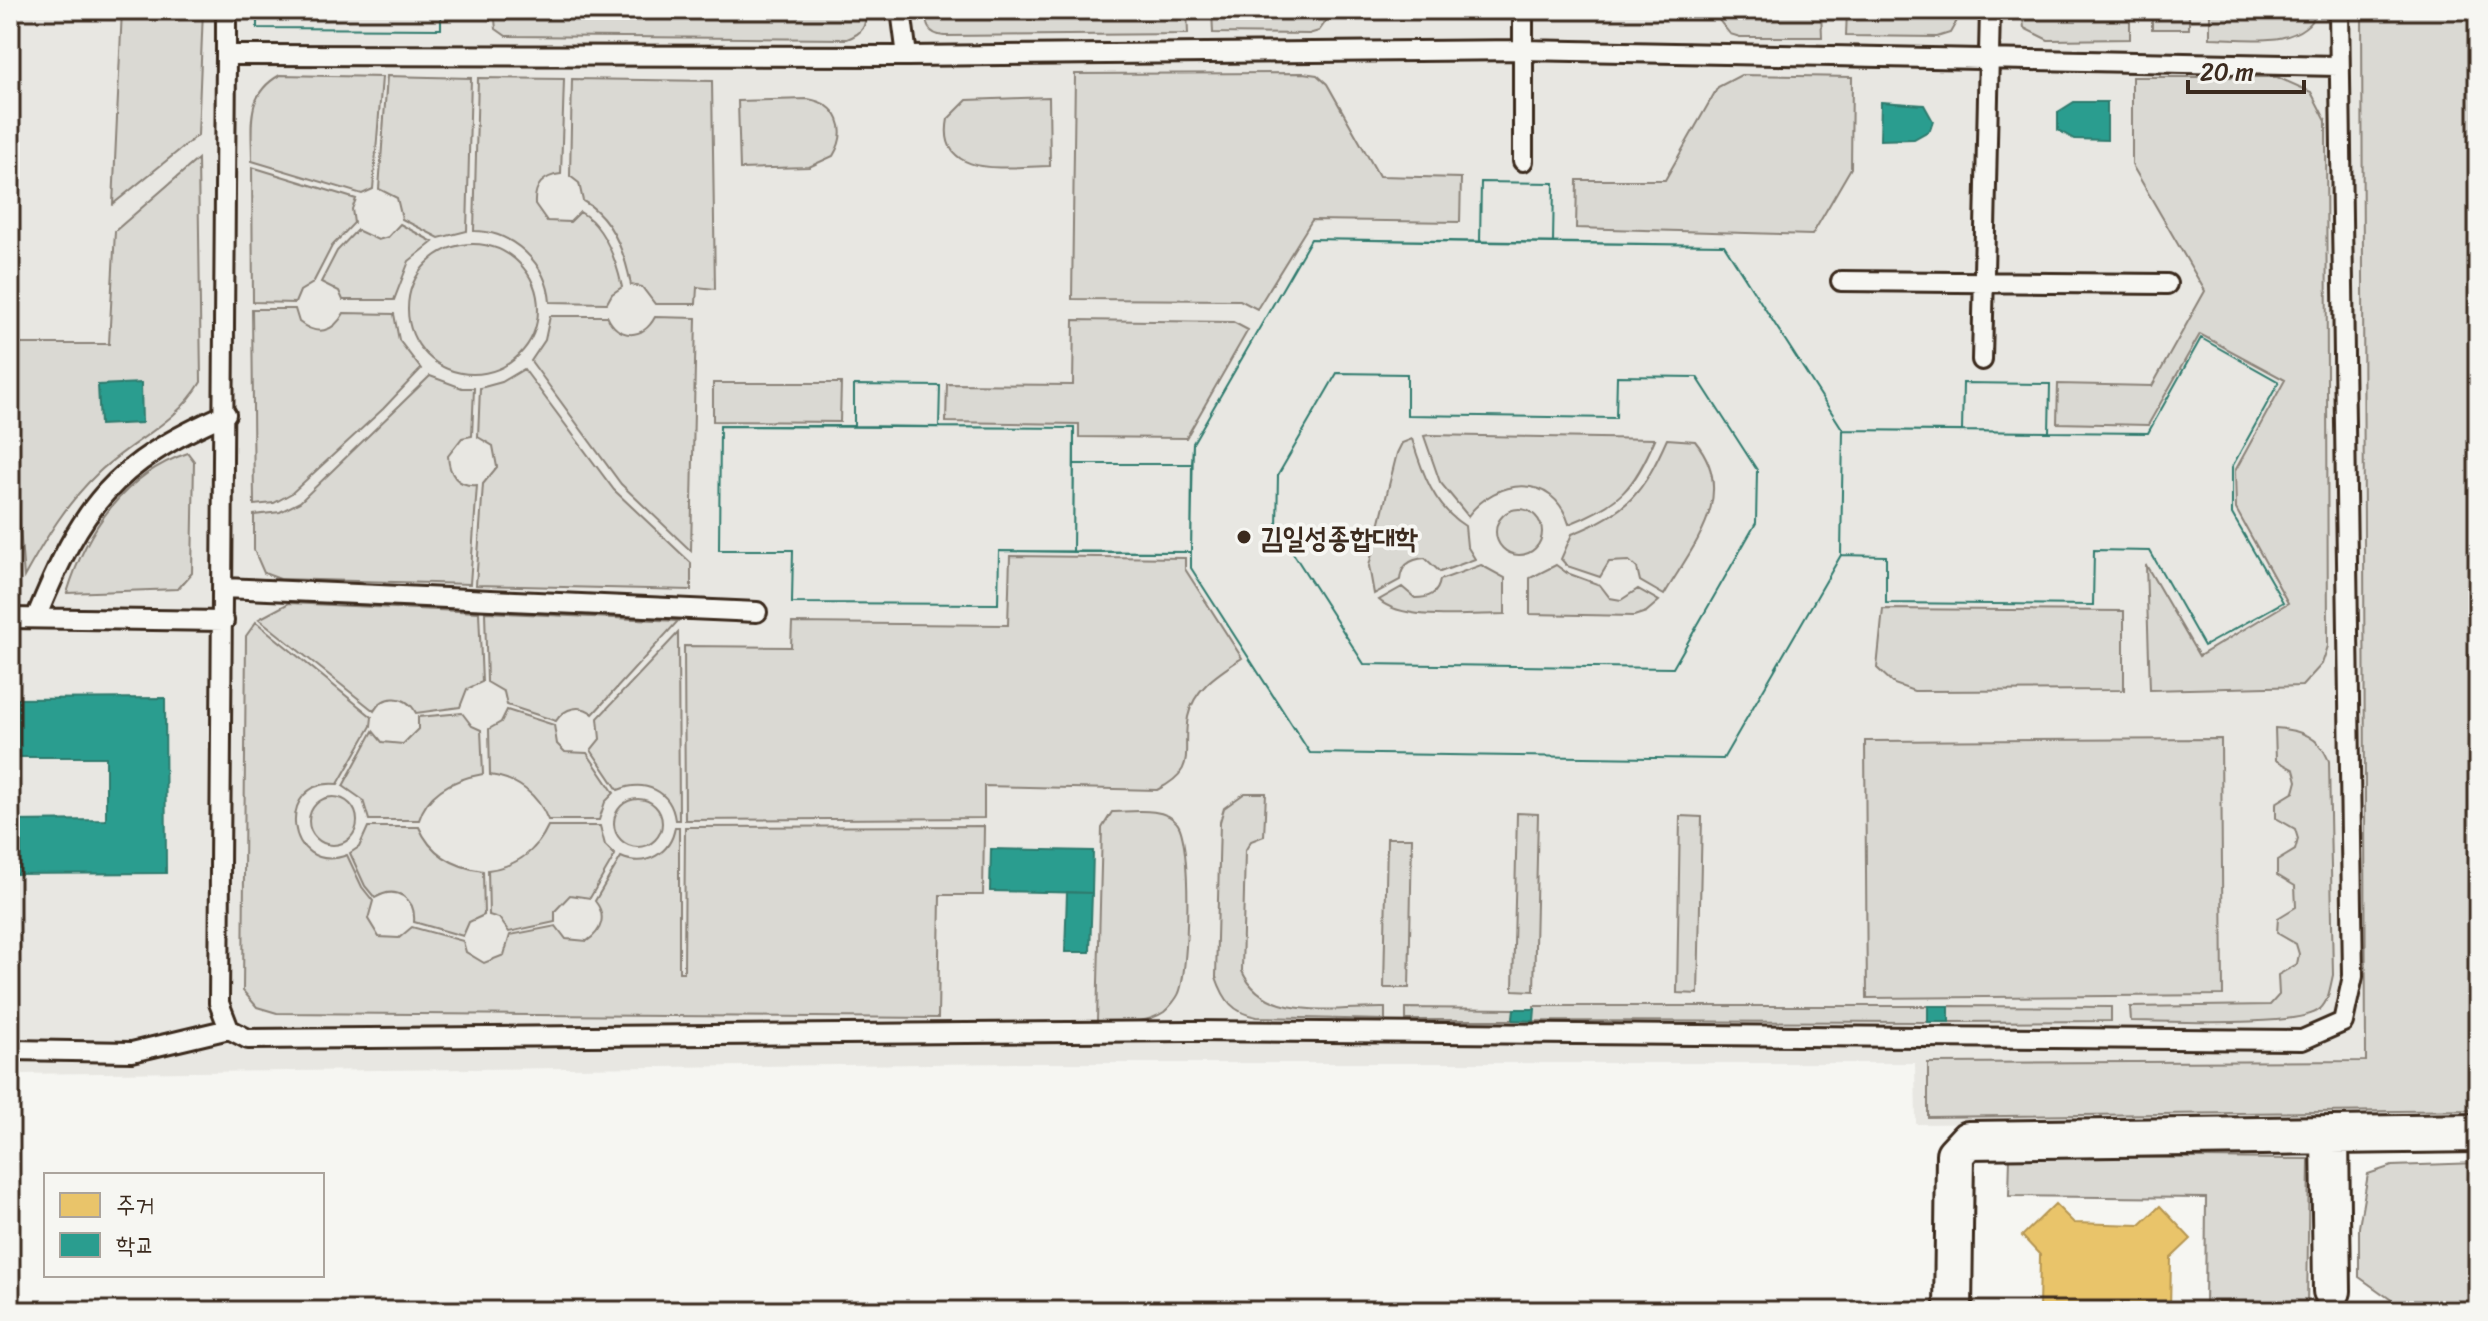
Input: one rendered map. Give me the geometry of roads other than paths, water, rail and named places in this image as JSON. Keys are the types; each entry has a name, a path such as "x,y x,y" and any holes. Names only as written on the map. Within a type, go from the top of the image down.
{"street":[{"path":"1953,1311 1955,1154 1968,1140 2478,1133"},
{"path":"2330,1135 2332,1291"}],"lane":[{"path":"226,10 226,414 219,1003 229,1029"},
{"path":"901,10 907,56"},
{"path":"1523,10 1523,161"},
{"path":"1982,360 1990,10"},
{"path":"10,1050 132,1052 229,1029 248,1039 1208,1031 2302,1040 2343,1022 2353,976 2339,10"},
{"path":"226,55 907,56 1522,50 2338,66"},
{"path":"1841,281 2167,284"},
{"path":"36,618 78,524 123,472 177,435 226,414"},
{"path":"224,588 757,612"},
{"path":"10,618 224,621"}],"place":[{"name":"김일성종합대학","path":"1244,537"}]}
